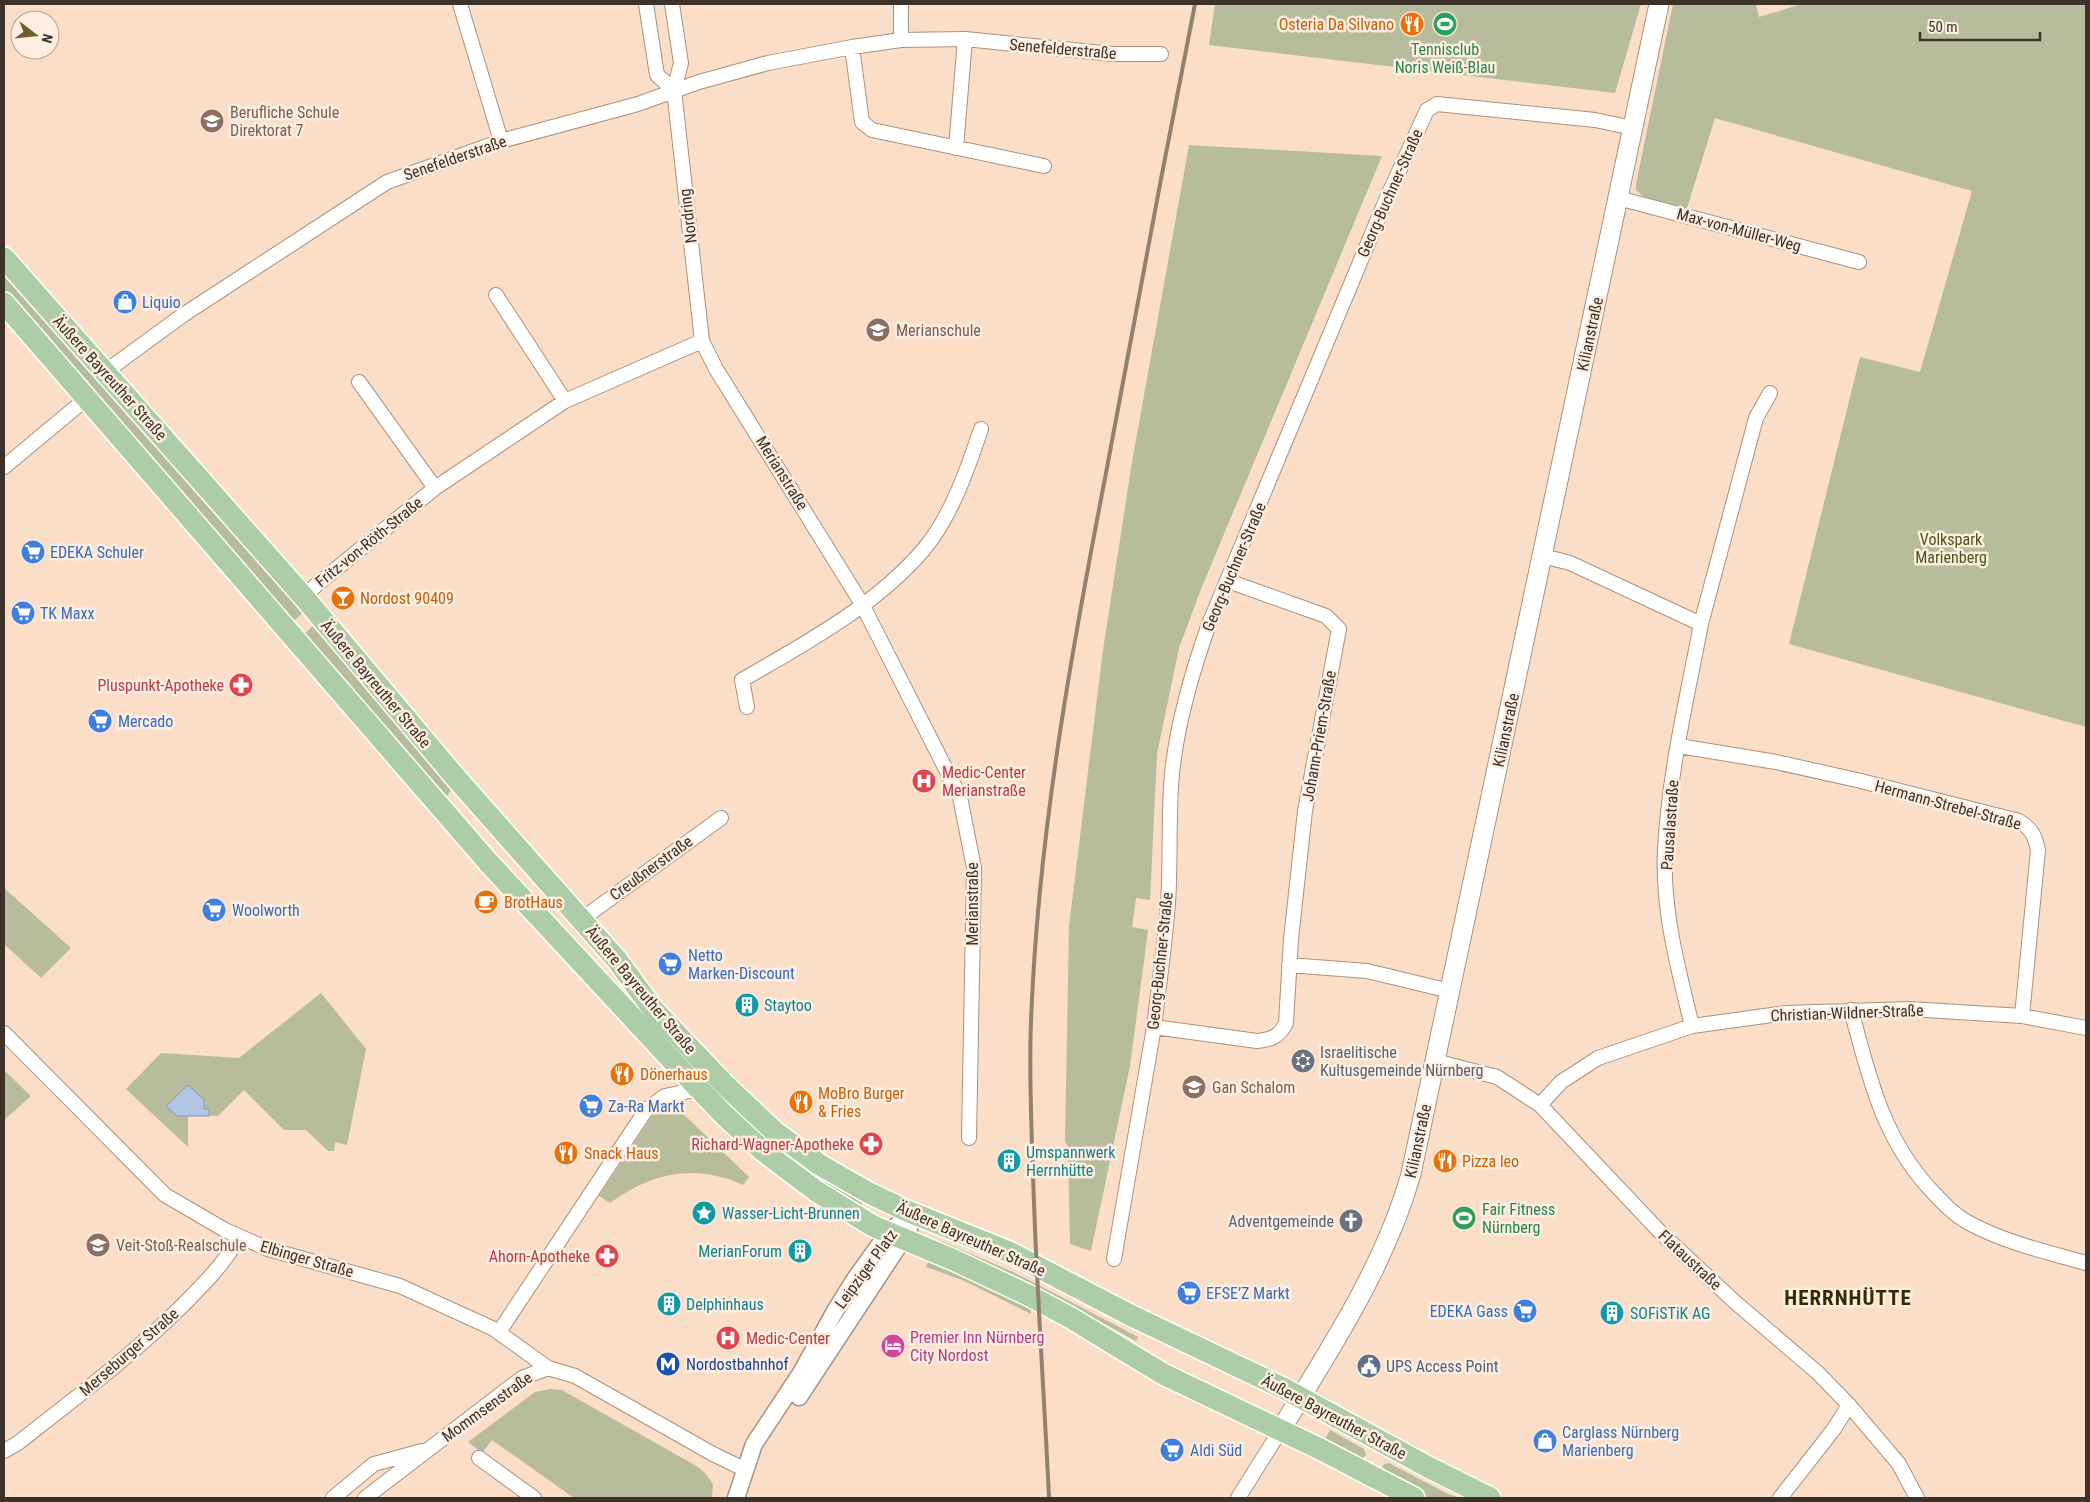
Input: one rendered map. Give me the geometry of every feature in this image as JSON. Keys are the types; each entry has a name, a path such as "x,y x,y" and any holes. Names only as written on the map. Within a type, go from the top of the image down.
{"main road":[{"name":"Kilianstraße","path":"1280,1430 1360,1295 1395,1223 1411,1174 1659,4"},
{"name":"Äußere Bayreuther Straße","path":"4,258 303,596 456,778 617,960 653,1009 724,1086 761,1120 836,1175 875,1196 1009,1252 1130,1315 1300,1398 1490,1498"},
{"name":"Äußere Bayreuther Straße","path":"4,303 488,862 699,1089 743,1133 777,1163 834,1203 895,1236 1028,1294 1163,1374 1280,1430 1414,1498"},
{"path":"1372,1476 1373,1460 1389,1446"}],"street":[{"path":"460,4 501,141"},
{"path":"646,4 657,75 674,90"},
{"name":"Nordring","path":"672,4 681,63 674,90 702,341"},
{"path":"901,4 901,40"},
{"path":"956,148 965,39"},
{"name":"Senefelderstraße","path":"105,372 183,315 387,182 501,141 638,104 674,90 768,63 901,40 965,39 1114,54 1161,54"},
{"path":"852,47 862,122 872,130 1044,166"},
{"name":"Georg-Buchner-Straße","path":"1114,1259 1154,1027 1168,901 1172,771 1180,724 1196,661 1209,624 1386,200 1427,110 1437,104 1450,104 1595,120 1633,128"},
{"name":"Max-von-Müller-Weg","path":"1618,198 1859,262"},
{"path":"496,295 565,401"},
{"name":"Fritz-von-Röth-Straße","path":"303,596 435,488 565,401 702,341"},
{"name":"Merianstraße","path":"702,341 716,369 862,604 960,797 974,868 968,1138"},
{"name":"Fritz-von-Röth-Straße","path":"360,382 435,488"},
{"name":"Pausalastraße","path":"1692,1026 1672,946 1667,898 1665,851 1670,793 1701,624 1756,418 1770,394"},
{"path":"4,467 87,398"},
{"path":"747,708 742,680 807,642 862,604 898,575 924,549 933,537 968,468 981,429"},
{"path":"1543,556 1570,563 1701,624"},
{"name":"Johann-Priem-Straße","path":"1228,580 1326,616 1339,629 1305,811 1289,965"},
{"name":"Hermann-Strebel-Straße","path":"1679,746 1776,762 1861,781 2019,821 2029,827 2035,836 2038,850 2022,1016"},
{"name":"Creußnerstraße","path":"582,919 721,818"},
{"path":"1154,1027 1257,1041 1273,1038 1279,1034 1286,1023 1289,965 1367,971 1450,990"},
{"name":"Christian-Wildner-Straße","path":"1540,1105 1561,1082 1598,1058 1692,1026 1786,1012 1910,1009 2022,1016 2086,1028"},
{"path":"1851,1010 1869,1078 1883,1118 1894,1139 1922,1180 1943,1204 1969,1223 2005,1239 2086,1263"},
{"name":"Elbinger Straße","path":"4,1033 165,1196 239,1237 268,1249 400,1286 499,1332"},
{"name":"Flataustraße","path":"1435,1061 1497,1077 1540,1105 1674,1246 1736,1303 1818,1373 1849,1405 1899,1464 1917,1498"},
{"path":"699,1089 665,1096 646,1110 499,1332 548,1368 575,1376 713,1454 746,1470"},
{"name":"Leipziger Platz","path":"736,1498 754,1444 801,1373 840,1303 895,1236 901,1222 919,1216"},
{"name":"Merseburger Straße","path":"4,1451 18,1443 100,1380 138,1348 200,1287 239,1237"},
{"name":"Mommsenstraße","path":"365,1498 522,1378 548,1368"},
{"path":"1780,1498 1834,1429 1849,1405"},
{"path":"1238,1498 1280,1430"},
{"name":"Mommsenstraße","path":"333,1498 374,1464 428,1450"},
{"path":"479,1458 534,1498"}],"green space":[{"path":"1215,4 1641,4 1615,93 1209,45"},
{"name":"Volkspark Marienberg","path":"1673,4 1756,4 1759,17 1802,4 2086,4 2086,727 1789,644 1860,357 1920,372 1972,191 1715,118 1687,208 1644,197 1636,190 1636,184"},
{"path":"1189,145 1382,156 1201,589 1179,648 1157,754 1150,900 1136,898 1132,927 1148,930 1130,1066 1091,1251 1070,1244 1068,1147 1065,1141 1069,926 1103,650 1132,462"},
{"path":"4,269 305,611 291,623 4,291"},
{"path":"316,623 452,788 448,795 443,796 302,636"},
{"path":"4,888 71,948 41,978 4,944"},
{"path":"321,993 366,1049 347,1145 335,1142 334,1151 328,1151 306,1130 284,1130 244,1090 218,1116 209,1116 209,1110 177,1116 188,1116 188,1147 126,1089 161,1053 239,1058"},
{"path":"676,1046 866,1198 859,1209 765,1143 674,1050"},
{"path":"6,1072 31,1096 4,1120 4,1074"},
{"path":"677,1108 749,1177 743,1185 707,1174 674,1174 642,1184 610,1203 599,1196 654,1113"},
{"path":"941,1241 1013,1272 1138,1337 1136,1341 1083,1312 938,1246"},
{"path":"930,1258 1031,1304 1031,1314 962,1280 926,1267"},
{"path":"550,1389 562,1390 698,1467 713,1484 712,1498 574,1498 492,1440 482,1453 468,1442 535,1392"},
{"path":"1330,1430 1364,1449 1366,1454 1361,1461 1322,1444"},
{"path":"1389,1463 1459,1498 1426,1498 1384,1476 1380,1472 1384,1464"}],"water":[{"path":"188,1085 204,1100 204,1109 209,1109 209,1116 177,1116 166,1106"}],"railway":[{"path":"1049,1498 1036,1254 1030,1078 1031,1021 1041,883 1058,746 1080,609 1195,4"}],"place":[{"name":"Osteria Da Silvano","path":"1412,24"},
{"name":"Tennisclub Noris Weiß-Blau","path":"1445,24"},
{"name":"Berufliche Schule Direktorat 7","path":"212,121"},
{"name":"Liquio","path":"125,302"},
{"name":"Merianschule","path":"878,330"},
{"name":"EDEKA Schuler","path":"33,552"},
{"name":"Nordost 90409","path":"343,598"},
{"name":"TK Maxx","path":"23,613"},
{"name":"Pluspunkt-Apotheke","path":"241,685"},
{"name":"Mercado","path":"100,721"},
{"name":"Medic-Center Merianstraße","path":"924,781"},
{"name":"BrotHaus","path":"486,902"},
{"name":"Woolworth","path":"214,910"},
{"name":"Netto Marken-Discount","path":"670,964"},
{"name":"Staytoo","path":"747,1005"},
{"name":"Israelitische Kultusgemeinde Nürnberg","path":"1303,1061"},
{"name":"Dönerhaus","path":"622,1074"},
{"name":"Gan Schalom","path":"1194,1087"},
{"name":"MoBro Burger & Fries","path":"801,1102"},
{"name":"Za-Ra Markt","path":"591,1106"},
{"name":"Richard-Wagner-Apotheke","path":"871,1144"},
{"name":"Snack Haus","path":"566,1153"},
{"name":"Umspannwerk Herrnhütte","path":"1009,1161"},
{"name":"Pizza leo","path":"1445,1161"},
{"name":"Wasser-Licht-Brunnen","path":"704,1213"},
{"name":"Fair Fitness Nürnberg","path":"1464,1218"},
{"name":"Adventgemeinde","path":"1351,1221"},
{"name":"Veit-Stoß-Realschule","path":"98,1245"},
{"name":"MerianForum","path":"800,1251"},
{"name":"Ahorn-Apotheke","path":"607,1256"},
{"name":"EFSE’Z Markt","path":"1189,1293"},
{"name":"Delphinhaus","path":"669,1304"},
{"name":"EDEKA Gass","path":"1525,1311"},
{"name":"SOFiSTiK AG","path":"1612,1313"},
{"name":"Medic-Center","path":"728,1338"},
{"name":"Premier Inn Nürnberg City Nordost","path":"893,1346"},
{"name":"Nordostbahnhof","path":"668,1364"},
{"name":"UPS Access Point","path":"1369,1366"},
{"name":"Carglass Nürnberg Marienberg","path":"1545,1441"},
{"name":"Aldi Süd","path":"1172,1450"}],"district":[{"name":"HERRNHÜTTE","path":"1848,1298"}]}
